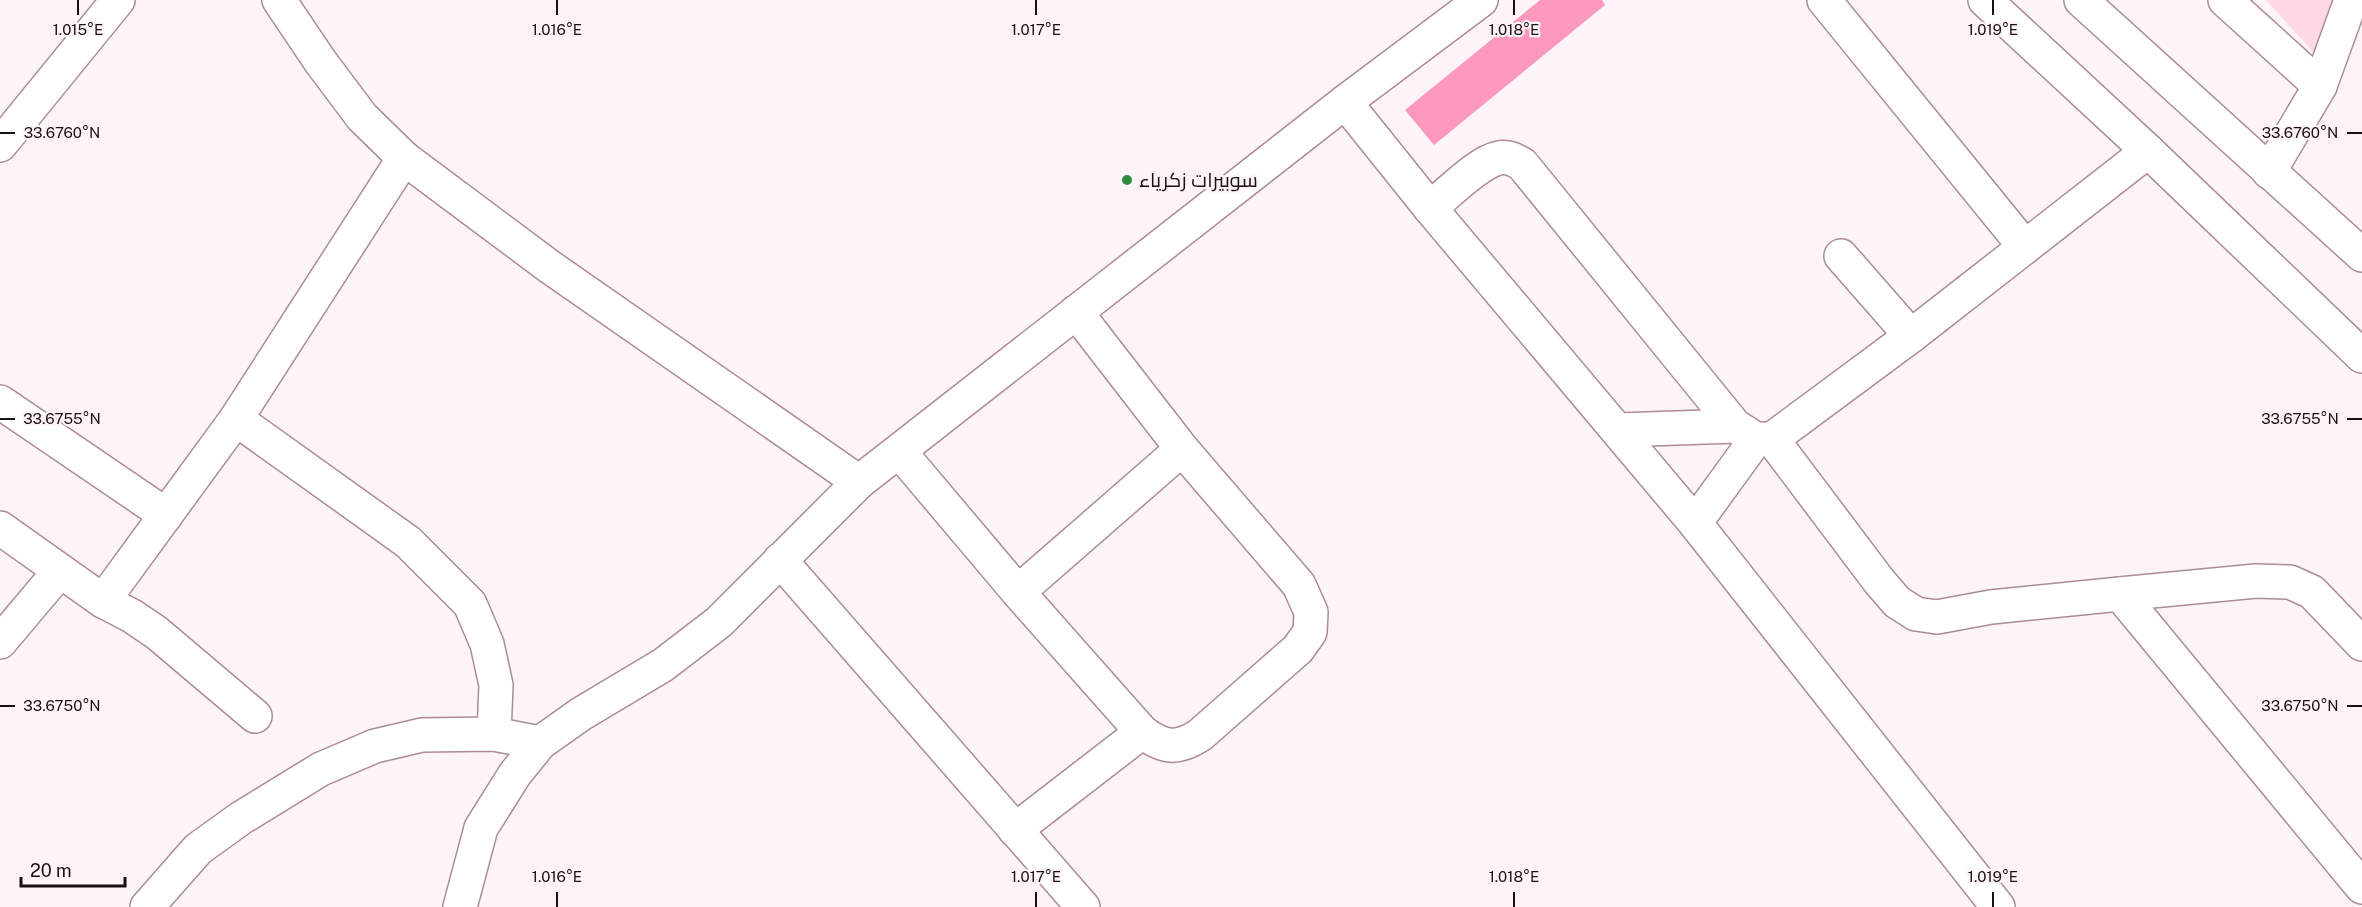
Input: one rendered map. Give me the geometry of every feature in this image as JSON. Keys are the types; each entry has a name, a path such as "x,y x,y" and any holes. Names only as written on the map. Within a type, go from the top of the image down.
{"street":[{"path":"0,145 118,0"},
{"path":"279,0 320,61 362,117 404,158 549,267 859,482"},
{"path":"460,907 481,828 514,774 540,743 581,714 663,665 719,622 859,482 1345,102 1481,0"},
{"path":"1824,0 2025,247"},
{"path":"1985,0 2148,151 2362,356"},
{"path":"2081,0 2362,255"},
{"path":"2225,0 2320,86"},
{"path":"2269,172 2320,86 2351,0"},
{"path":"1345,102 1430,208 1695,523 1998,907"},
{"path":"1695,523 1754,434 1911,336 2148,151"},
{"path":"103,601 236,419 404,158"},
{"path":"1430,208 1488,163 1500,158 1510,158 1522,164 1897,602 1916,614 1937,617 1991,607 2120,594 2256,581 2290,582 2312,592 2362,644"},
{"path":"1841,256 1911,336"},
{"path":"899,451 1018,592 1142,732 1157,743 1173,746 1187,743 1200,735 1298,649 1310,632 1311,612 1299,585 1182,449 1076,312"},
{"path":"0,402 166,515"},
{"path":"236,419 408,542 470,604 487,644 496,685 494,734"},
{"path":"1618,430 1754,434"},
{"path":"1018,592 1182,449"},
{"path":"0,528 59,572 157,633 255,716"},
{"path":"780,560 1083,907"},
{"path":"0,642 59,572"},
{"path":"2120,594 2362,887"},
{"path":"1015,830 1142,732"},
{"path":"147,907 198,849 241,818 321,769 375,746 422,735 494,734 540,743"},
{"path":"2346,907 2362,892"}],"shaded area":[{"path":"2266,0 2333,0 2317,56"}],"building":[{"path":"1540,0 1602,0 1605,5 1434,145 1405,110"}],"place":[{"name":"سوبيرات زكرياء","path":"1127,180"}]}
